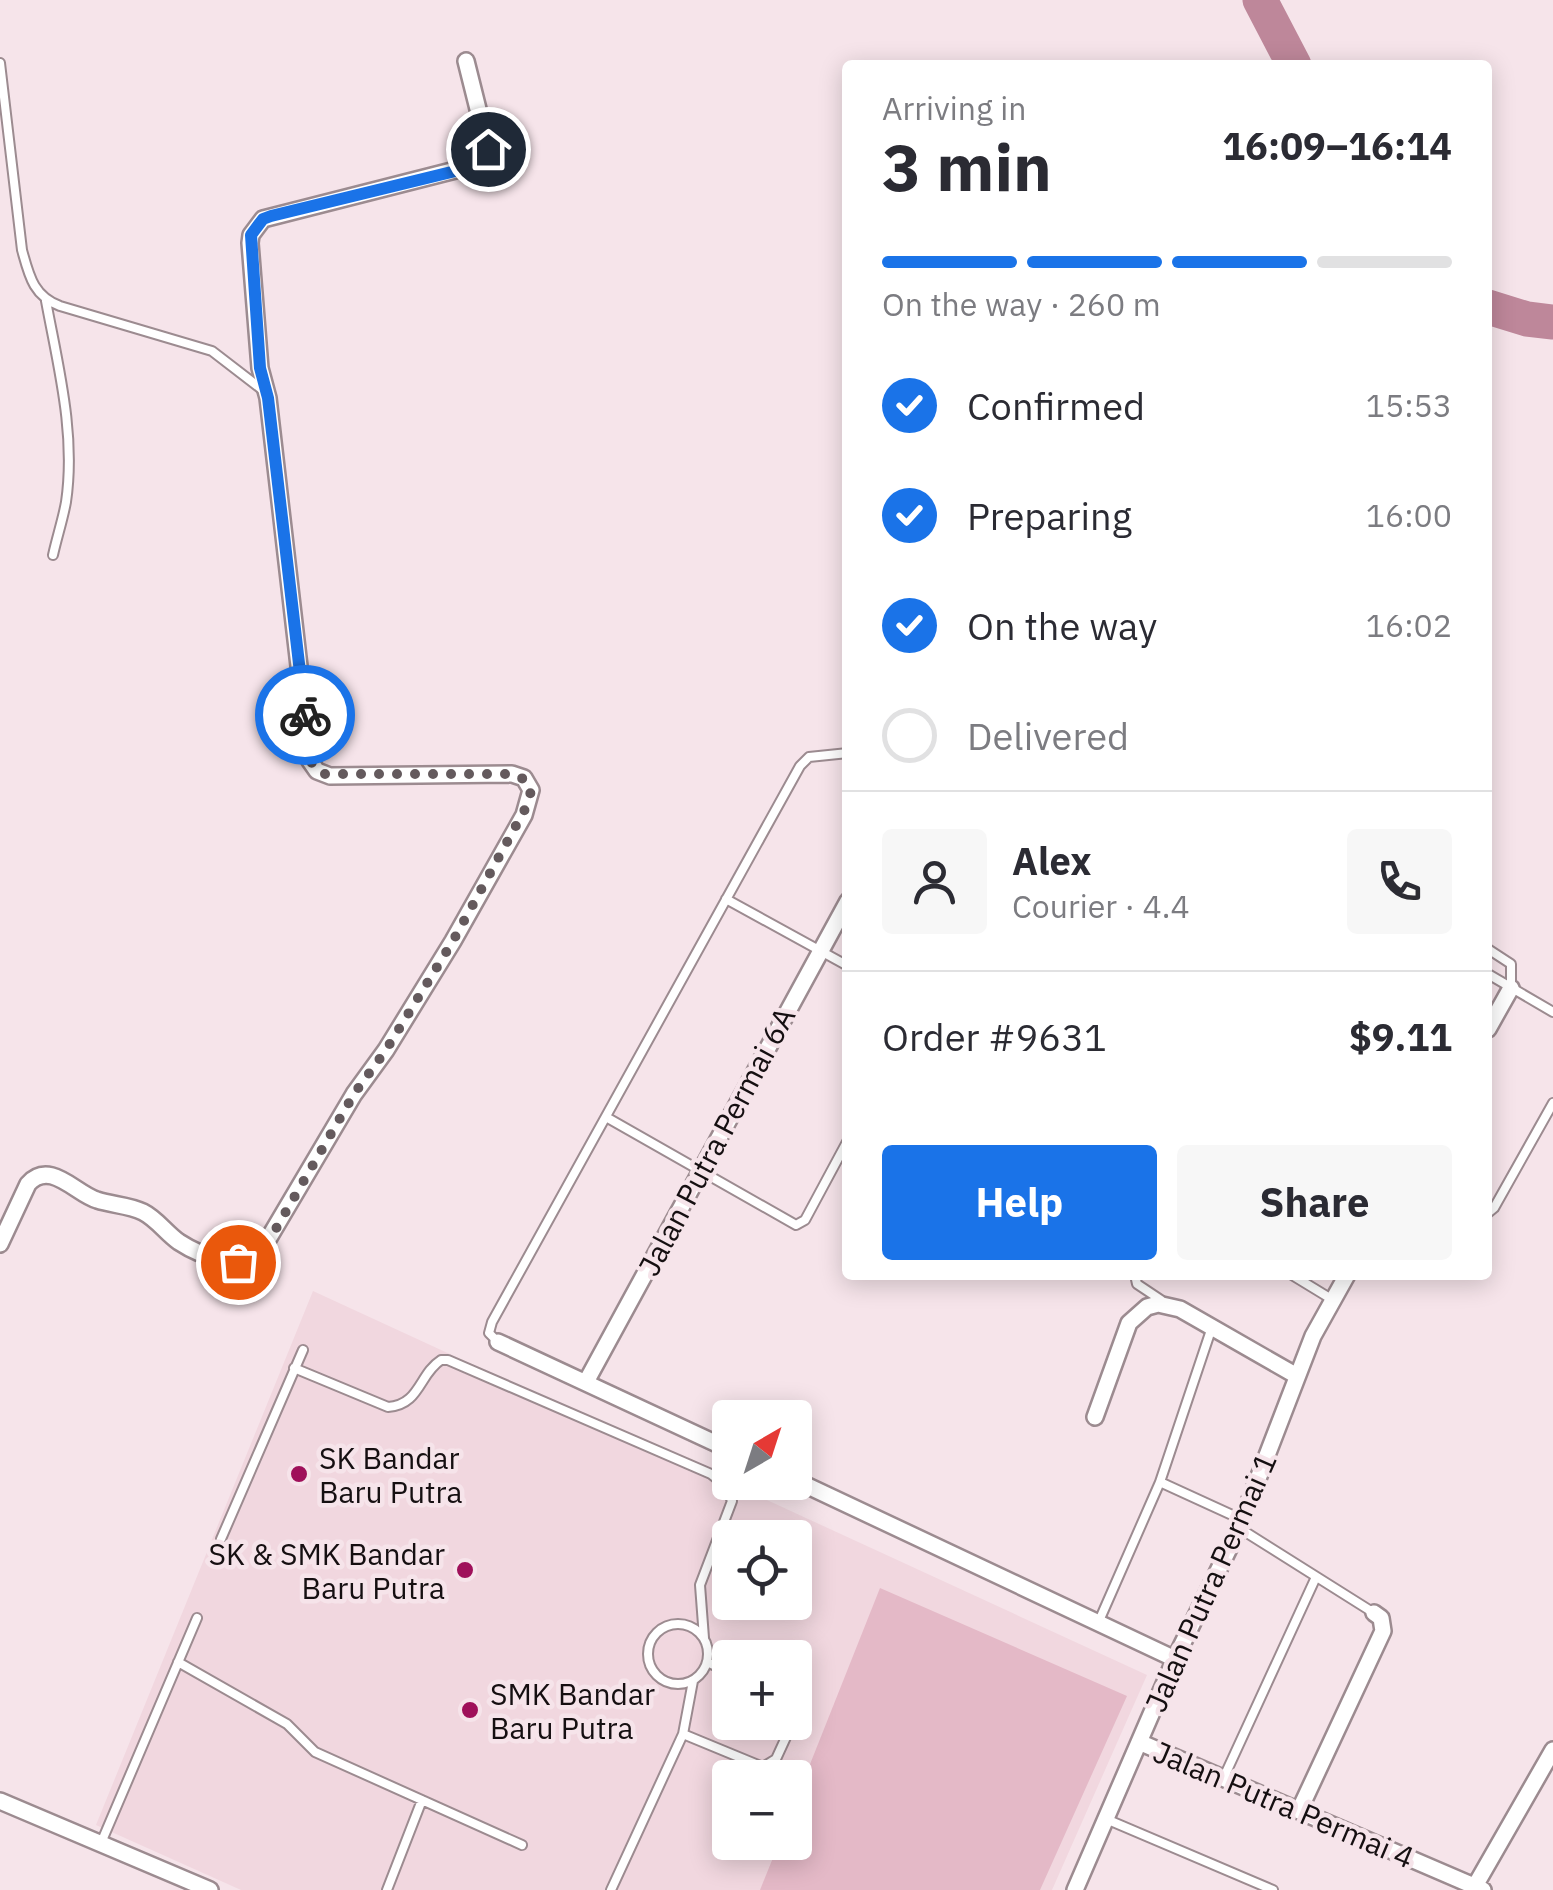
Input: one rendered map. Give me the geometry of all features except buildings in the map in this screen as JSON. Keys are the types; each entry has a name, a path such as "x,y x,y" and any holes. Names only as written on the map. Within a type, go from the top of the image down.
{"street":[{"path":"0,1244 28,1184 32,1178 44,1176 70,1183 94,1200 140,1211 185,1245 226,1261 238,1262 260,1254 354,1094 453,941 530,800 529,785 524,778 512,774 330,776 314,768 308,746 264,390 250,243 263,219 483,163 488,149 466,62"},
{"name":"Jalan Putra Permai 6A","path":"586,1382 842,912"},
{"path":"1492,1022 1511,988"},
{"name":"Jalan Putra Permai 1","path":"1075,1890 1175,1659 1241,1524 1313,1336 1344,1280"},
{"path":"1095,1417 1129,1323 1147,1307 1164,1305 1212,1327 1297,1376"},
{"path":"498,1342 712,1442"},
{"path":"812,1488 1175,1659"},
{"path":"1299,1811 1383,1631 1381,1618 1374,1613"},
{"name":"Jalan Putra Permai 4","path":"1139,1742 1479,1888"},
{"path":"1479,1888 1553,1750"},
{"path":"0,1802 210,1890"}],"lane":[{"path":"0,63 22,250 34,286 46,301 64,398 68,440 66,501 52,554"},
{"path":"46,301 212,351 264,390"},
{"path":"498,1342 489,1333 492,1322 800,766 809,757 842,754"},
{"path":"726,899 842,963"},
{"path":"1492,952 1510,964 1511,988"},
{"path":"1492,976 1553,1012"},
{"path":"1492,1210 1553,1103"},
{"path":"606,1117 698,1172 790,1222 802,1224 842,1151"},
{"path":"1138,1280 1164,1305"},
{"path":"1300,1280 1333,1300"},
{"path":"1098,1623 1160,1482 1212,1327"},
{"path":"220,1539 303,1350"},
{"path":"294,1368 388,1407 401,1406 410,1399 419,1391 432,1366 448,1360 711,1474 724,1485 732,1501 700,1585 708,1662 693,1680 683,1734 611,1890"},
{"path":"1160,1482 1241,1524 1374,1613"},
{"path":"1223,1778 1316,1577"},
{"path":"101,1843 197,1618"},
{"path":"693,1680 673,1684 660,1679 648,1663 648,1649 657,1632 675,1623 694,1628 704,1638"},
{"path":"178,1662 287,1724 315,1752 522,1846"},
{"path":"708,1662 712,1664"},
{"path":"683,1734 763,1767 776,1758 785,1740"},
{"path":"388,1890 422,1800"},
{"path":"1106,1818 1272,1890"}],"shaded area":[{"name":"SK & SMK Bandar Baru Putra","path":"313,1291 712,1475 712,1500 767,1500 810,1520 712,1520 712,1620 812,1620 812,1521 1147,1675 1052,1890 241,1890 96,1825"},
{"path":"880,1588 1127,1696 1040,1890 760,1890 772,1860 812,1860 812,1760"}],"waterway":[{"path":"1260,0 1291,60"},
{"path":"1492,308 1553,322"}],"way so far":[{"path":"238,1262 260,1254 266,1246 354,1094 453,941 530,800 529,785 524,778 512,774 323,774 310,761 305,715"}],"place":[{"name":"SK Bandar Baru Putra","path":"299,1474"},
{"name":"SK & SMK Bandar Baru Putra","path":"465,1570"},
{"name":"SMK Bandar Baru Putra","path":"470,1710"}],"route":[{"path":"305,715 268,398 260,368 251,235 263,219 271,216 476,166 487,160 488,149"}]}
